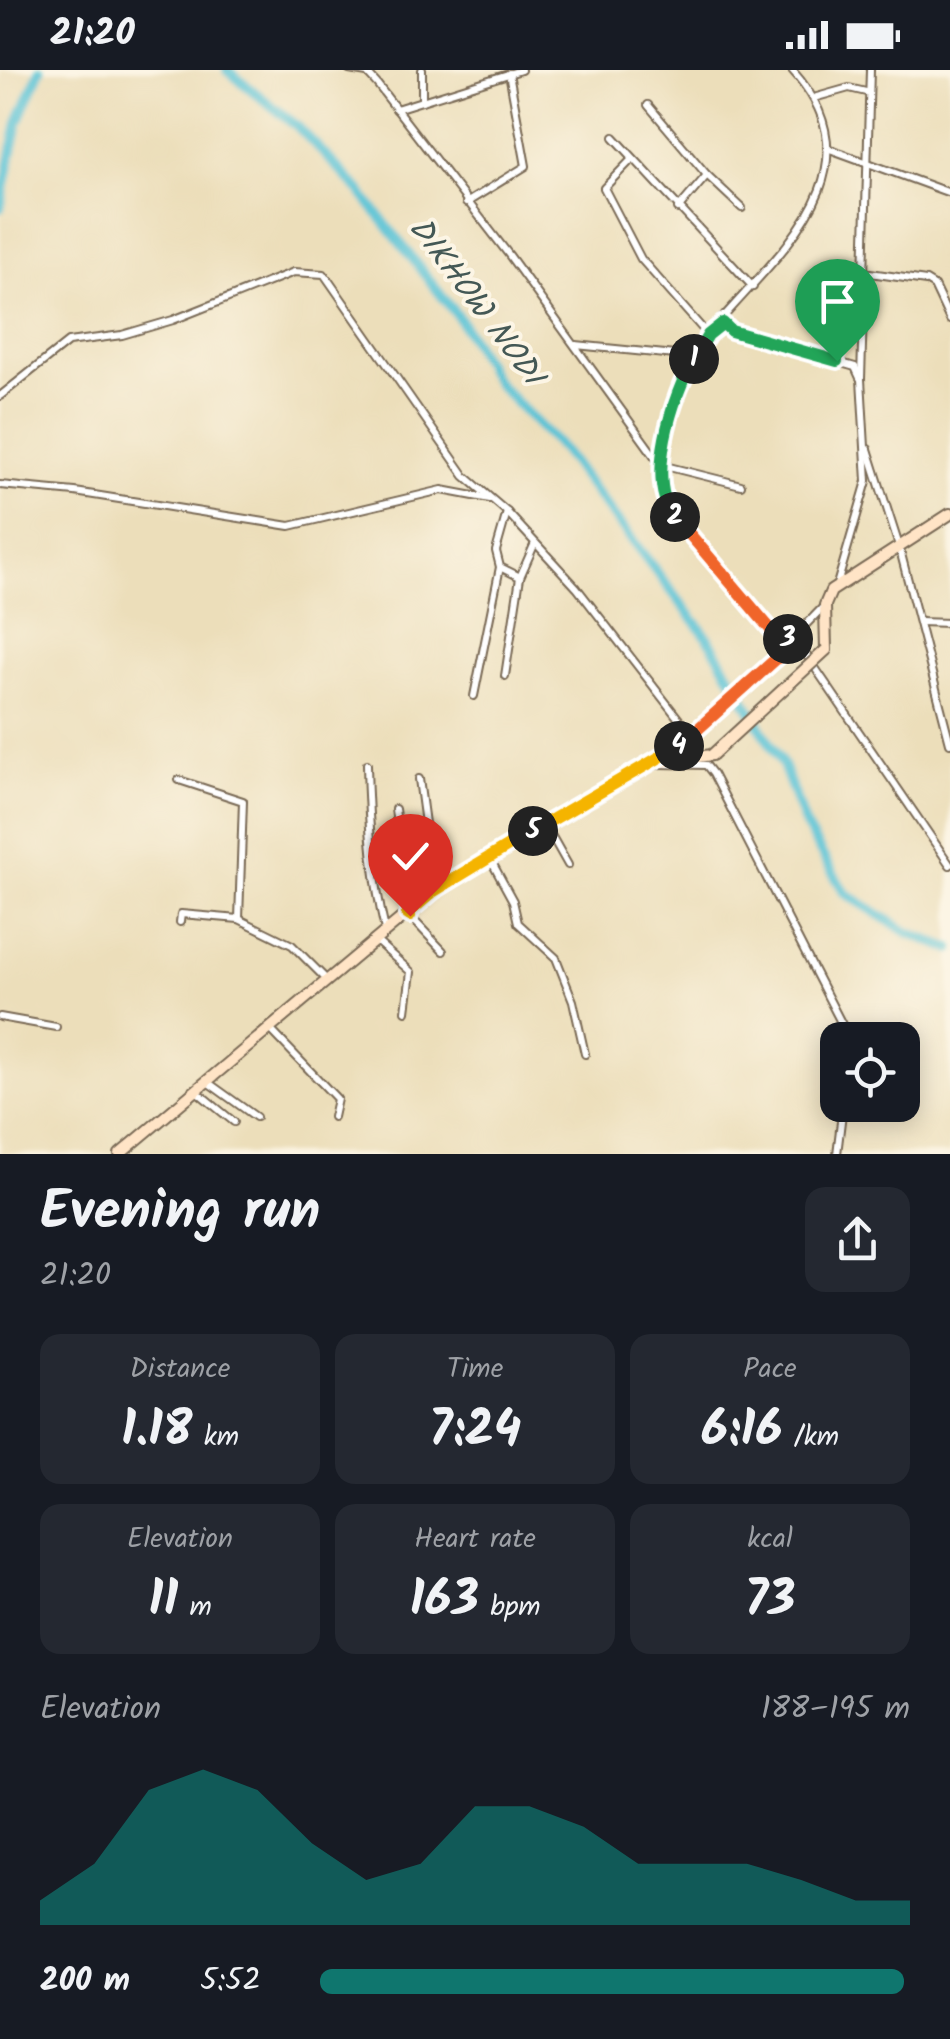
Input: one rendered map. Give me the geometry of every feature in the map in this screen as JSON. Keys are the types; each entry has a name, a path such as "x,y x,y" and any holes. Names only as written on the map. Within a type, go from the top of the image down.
{"main road":[{"path":"120,1154 434,891 653,763 712,756 826,650 824,605 836,588 950,514"}],"street":[{"path":"348,70 367,73 396,109 662,465 741,485"},
{"path":"422,70 422,100"},
{"path":"396,109 498,73 521,70"},
{"path":"792,70 816,97 827,148 822,194 753,288 708,335 675,390 662,465 665,506 778,638 794,641 950,865"},
{"path":"836,588 868,481 861,379 866,92 870,70"},
{"path":"466,203 526,166 509,74"},
{"path":"816,97 849,88 866,92"},
{"path":"648,106 742,208"},
{"path":"614,137 753,288"},
{"path":"827,148 950,192"},
{"path":"632,159 604,188 641,259 708,335"},
{"path":"678,209 707,174"},
{"path":"0,396 68,342 140,330 273,284 294,272 313,270 331,282 464,476 507,512 577,588 692,736"},
{"path":"863,272 926,281 934,286 950,320"},
{"path":"723,323 731,331 855,367 861,379"},
{"path":"576,345 695,357"},
{"path":"866,444 899,546 950,743"},
{"path":"0,485 75,492 290,526 442,490 492,499"},
{"path":"474,696 500,567 496,551 507,512"},
{"path":"505,676 520,577 535,542"},
{"path":"500,567 520,577"},
{"path":"653,763 692,736 794,641 824,605"},
{"path":"919,622 950,624"},
{"path":"940,712 950,715"},
{"path":"653,763 706,766 713,774 841,1022"},
{"path":"367,764 368,832 385,931"},
{"path":"419,779 434,891"},
{"path":"179,780 243,801 239,918"},
{"path":"396,809 411,910 443,951"},
{"path":"546,824 568,865"},
{"path":"488,856 512,901 518,923 556,958 573,1001 584,1054"},
{"path":"180,922 181,914 239,918 292,946 328,980"},
{"path":"376,940 412,972 406,1010"},
{"path":"0,1016 56,1028"},
{"path":"269,1028 337,1099 334,1117"},
{"path":"205,1081 256,1117"},
{"path":"194,1090 234,1122"},
{"path":"837,1154 840,1122"}],"waterway":[{"name":"DIKHOW NODI","path":"0,208 18,122 40,70"},
{"name":"DIKHOW NODI","path":"227,70 297,126 359,190 459,318 496,382 559,446 708,638 783,765 807,829 845,893 907,932 950,949"}],"route":[{"path":"410,916 407,914 434,891 488,856 653,763 692,736 796,641 794,637 778,638 665,506 662,465 675,390 708,335 723,323 731,331 837,361"}]}
